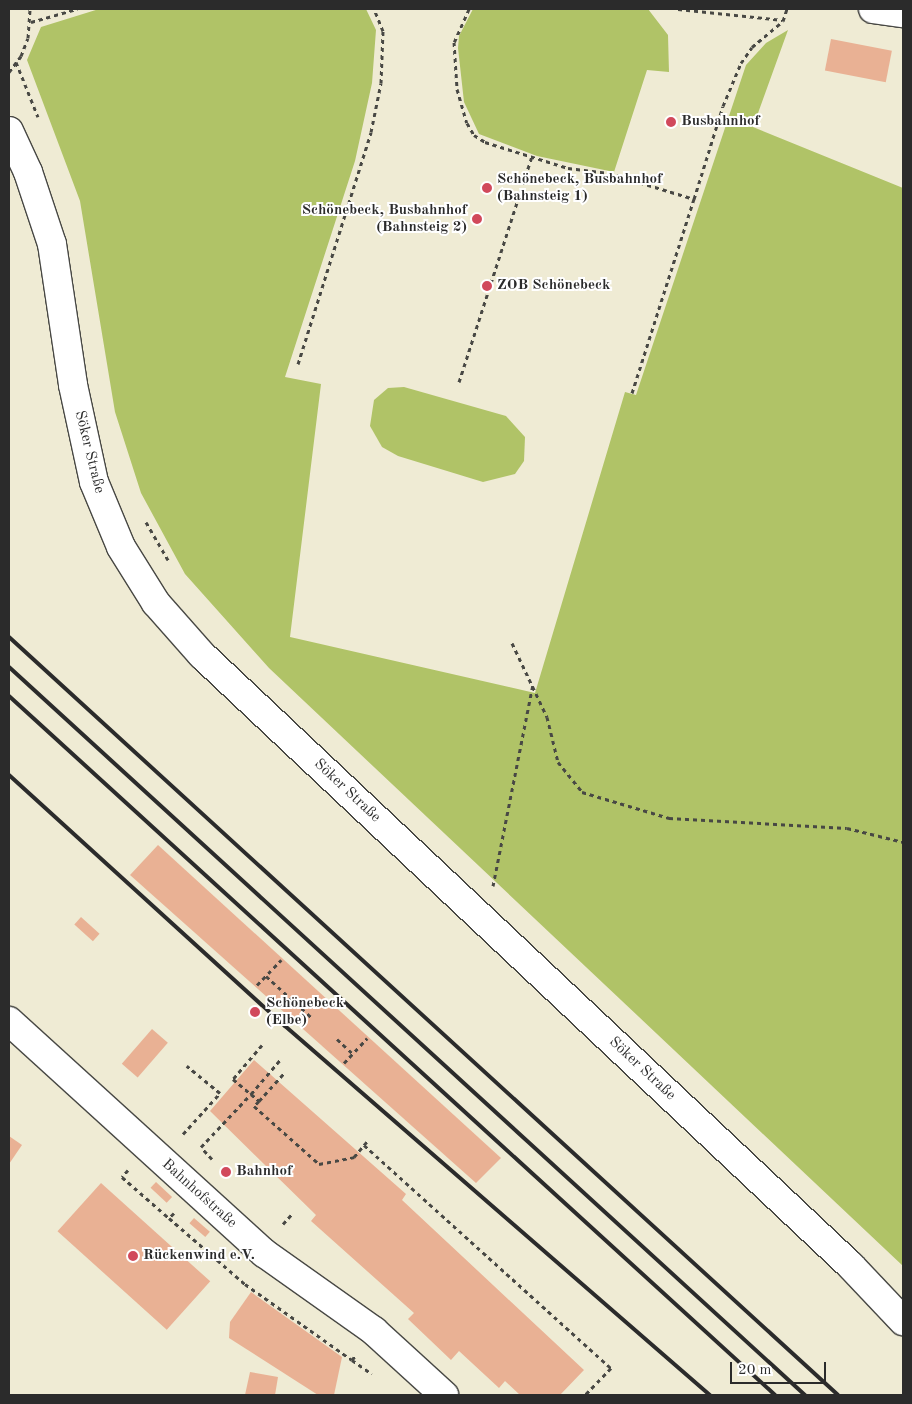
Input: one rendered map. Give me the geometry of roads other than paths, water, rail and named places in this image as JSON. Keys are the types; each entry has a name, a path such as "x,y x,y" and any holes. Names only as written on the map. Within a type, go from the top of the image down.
{"street":[{"path":"873,9 903,13"},
{"name":"Söker Straße","path":"9,131 28,172 52,244 73,385 94,482 121,547 156,604 202,655 851,1266 903,1321"},
{"name":"Bahnhofstraße","path":"9,1021 264,1253 374,1331 444,1395"}],"railway":[{"path":"9,637 838,1395"},
{"path":"9,667 805,1395"},
{"path":"9,696 775,1395"},
{"path":"9,775 285,1026 710,1395"}],"place":[{"name":"Busbahnhof","path":"671,122"},
{"name":"Schönebeck, Busbahnhof (Bahnsteig 1)","path":"487,188"},
{"name":"Schönebeck, Busbahnhof (Bahnsteig 2)","path":"477,219"},
{"name":"ZOB Schönebeck","path":"487,286"},
{"name":"Schönebeck (Elbe)","path":"255,1012"},
{"name":"Bahnhof","path":"226,1172"},
{"name":"Rückenwind e.V.","path":"133,1256"}]}
